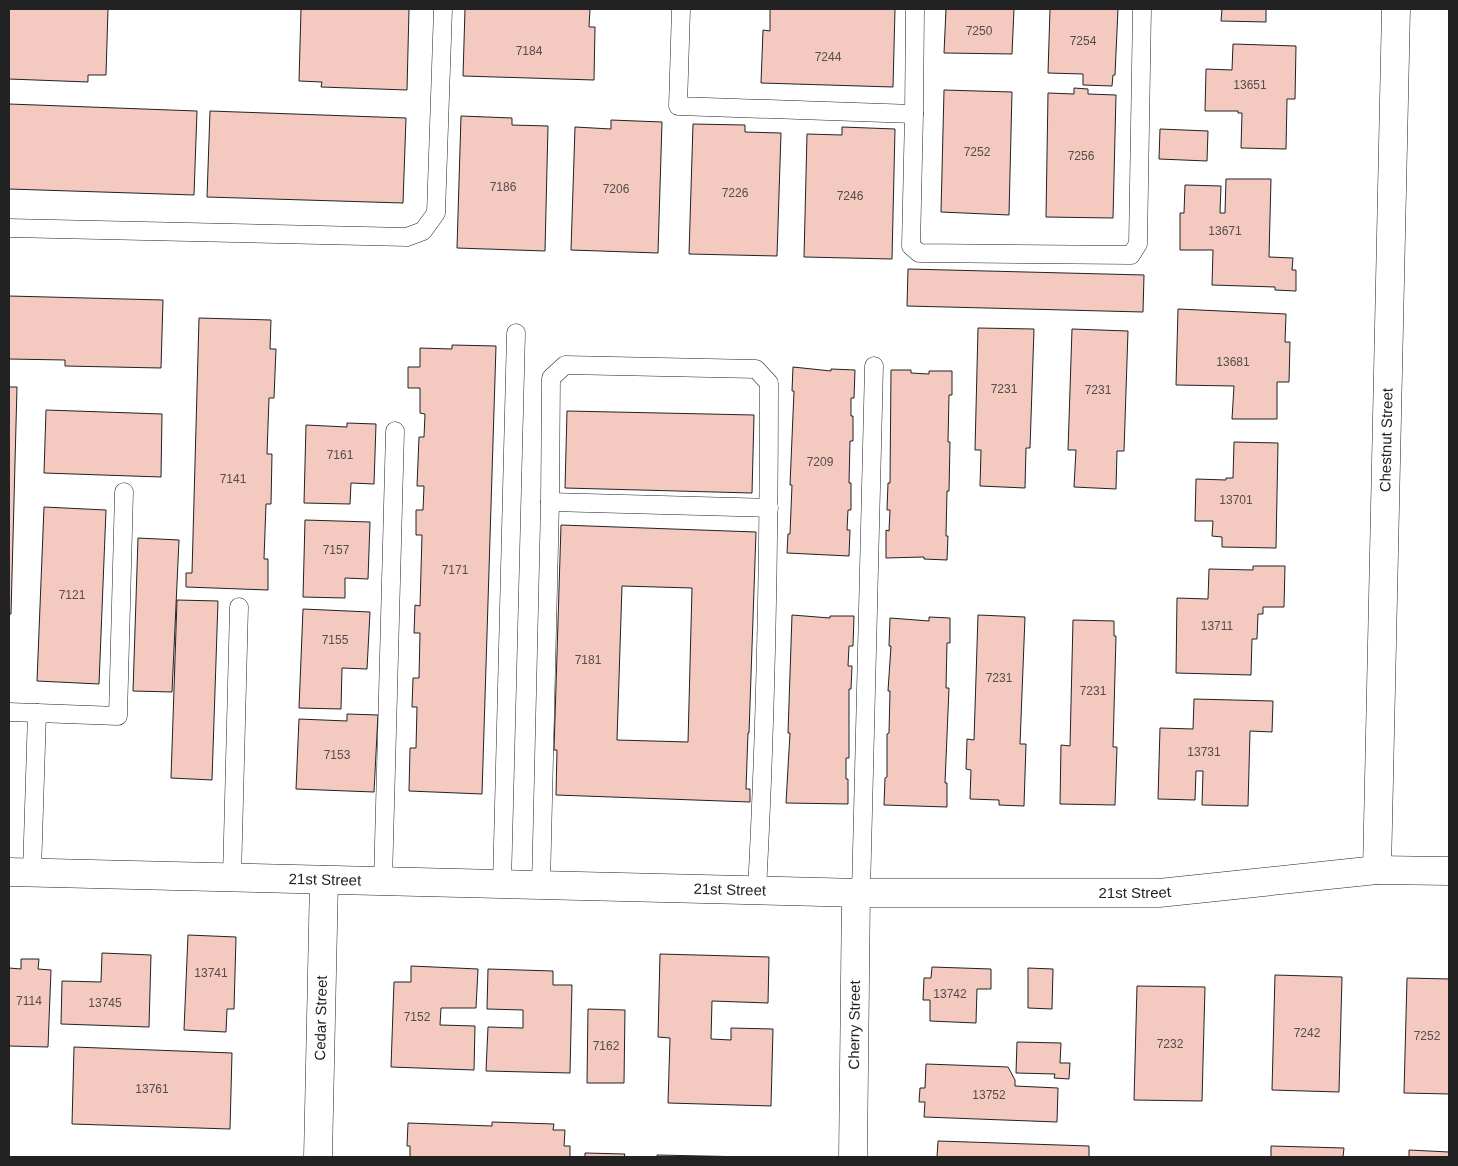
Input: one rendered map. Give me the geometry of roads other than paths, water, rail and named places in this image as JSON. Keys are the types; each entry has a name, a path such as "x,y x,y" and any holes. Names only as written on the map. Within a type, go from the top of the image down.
{"street":[{"name":"Chestnut Street","path":"1376,870 1396,9"},
{"name":"21st Street","path":"20,872 858,893 1159,893 1376,870 1449,871"},
{"name":"Cedar Street","path":"318,1157 324,880"},
{"name":"Cherry Street","path":"853,1157 858,893"}],"lane":[{"path":"9,228 407,237 423,231 436,212 443,9"},
{"path":"681,9 678,106 914,114"},
{"path":"915,9 911,246 919,253 1131,255 1138,244 1142,9"},
{"path":"502,884 516,333"},
{"path":"541,885 551,378 565,366 756,369 769,382 766,706 757,890"},
{"path":"858,893 874,366"},
{"path":"383,881 395,431"},
{"path":"9,712 118,716 124,492"},
{"path":"550,502 769,508"},
{"path":"232,877 238,607"},
{"path":"20,872 37,714"}]}
